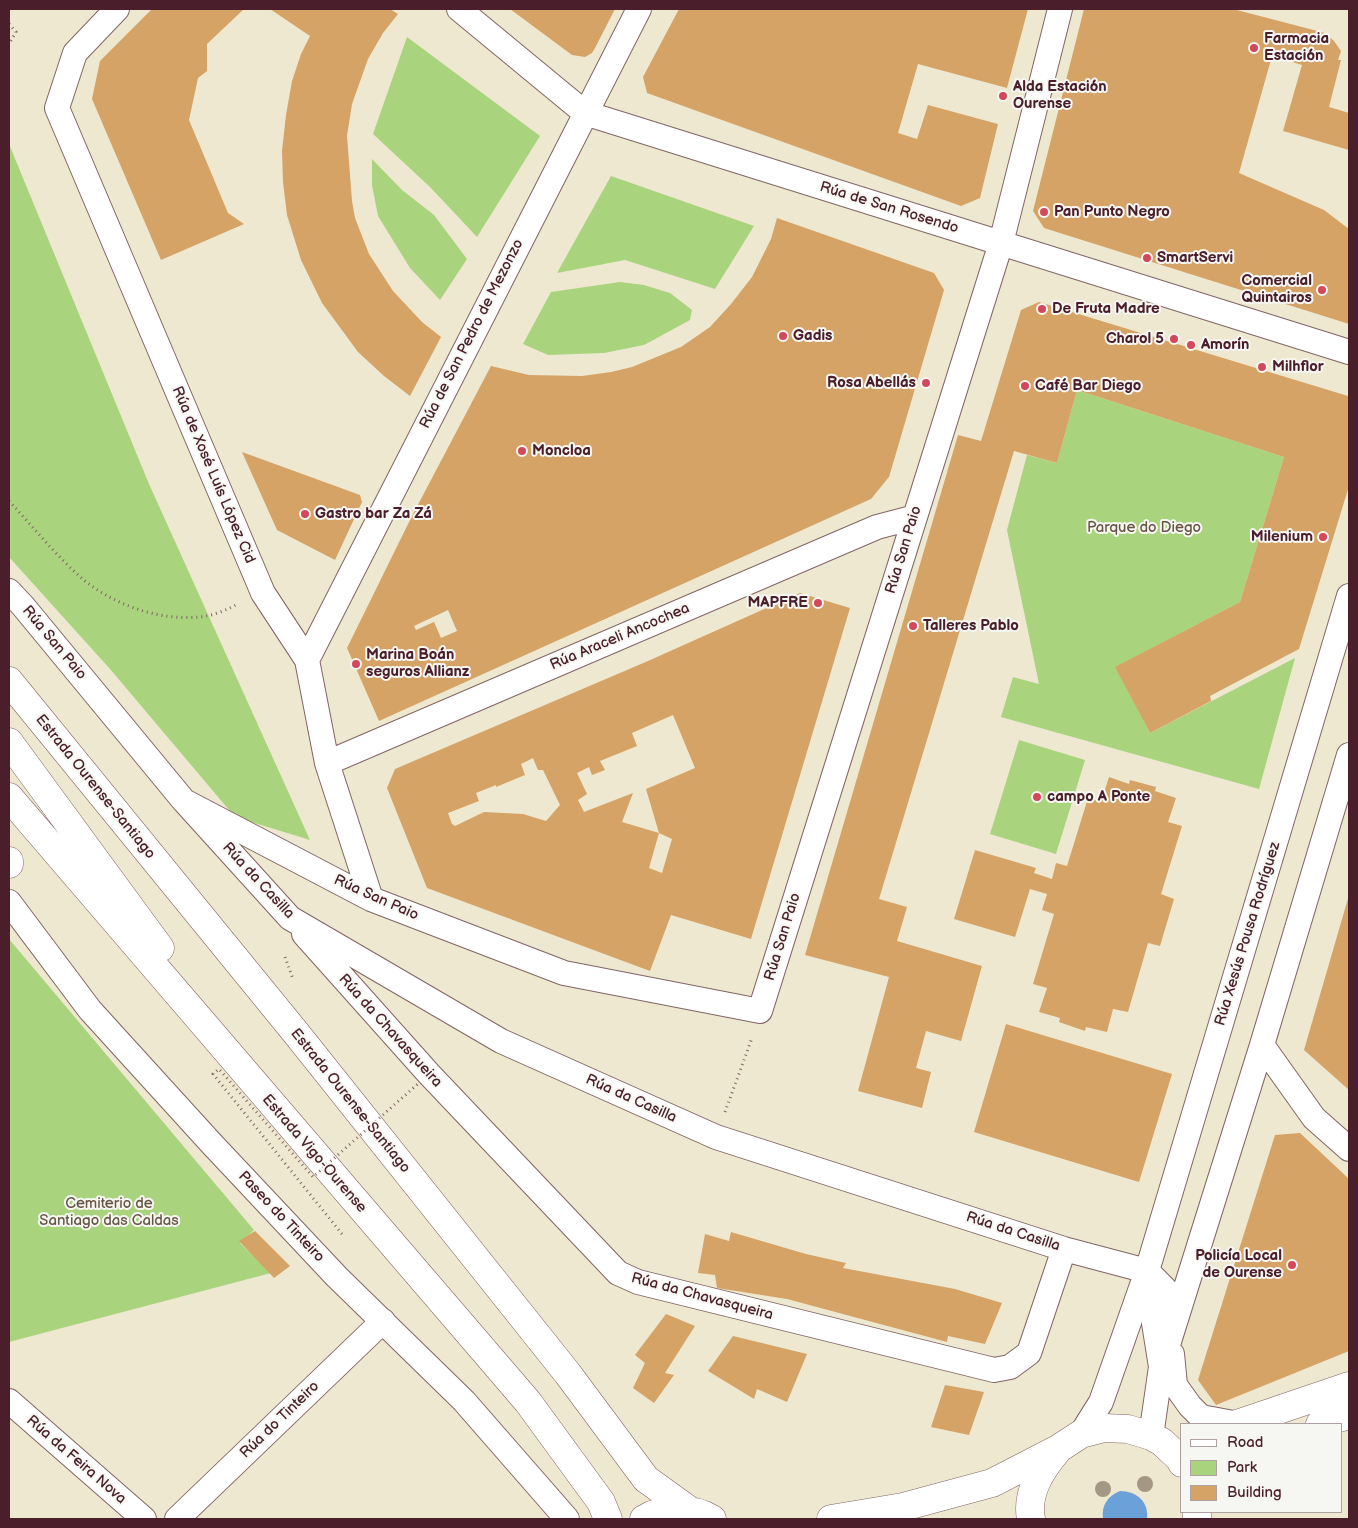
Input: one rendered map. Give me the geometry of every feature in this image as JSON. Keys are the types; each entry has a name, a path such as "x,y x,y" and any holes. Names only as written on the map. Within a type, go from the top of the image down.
{"highway":[{"name":"Estrada Ourense-Santiago","path":"10,683 296,1033 568,1374 646,1479 700,1515"},
{"path":"9,742 308,1148"},
{"name":"Estrada Vigo-Ourense","path":"9,797 308,1148 528,1402 601,1502 608,1519"},
{"path":"1241,1423 1349,1386"},
{"path":"1323,1423 1349,1415"},
{"path":"831,1519 903,1507 992,1483 1058,1449 1081,1434 1104,1428 1128,1429 1165,1439 1180,1460"},
{"path":"1031,1519 1033,1489 1043,1468 1058,1449"},
{"path":"644,1519 668,1510 700,1515"}],"street":[{"name":"Rúa de Xosé Luís López Cid","path":"117,9 75,53 57,108 263,593 307,660 327,763 371,899"},
{"name":"Rúa de San Rosendo","path":"459,9 585,113 1349,352"},
{"name":"Rúa de San Pedro de Mezonzo","path":"307,660 639,9"},
{"name":"Rúa San Paio","path":"9,591 184,801 371,899 564,973 760,1011 1001,243 1060,9"},
{"name":"Rúa Araceli Ancochea","path":"327,763 876,527 915,517"},
{"name":"Rúa Xesús Pousa Rodríguez","path":"1081,1434 1101,1402 1147,1271 1349,596"},
{"path":"1161,1367 1262,1045 1349,755"},
{"name":"Rúa da Casilla","path":"184,801 290,918 501,1041 716,1137 1064,1249 1147,1271"},
{"name":"Paseo do Tinteiro","path":"9,902 90,1010 330,1270 464,1401 568,1519"},
{"name":"Rúa da Chavasqueira","path":"290,918 429,1074 611,1266 618,1273 638,1282 994,1370 1010,1367 1029,1354 1064,1249"},
{"path":"1262,1045 1314,1118 1349,1149"},
{"path":"1147,1271 1165,1289 1154,1323 1161,1367 1165,1439"},
{"name":"Rúa do Tinteiro","path":"177,1519 383,1321"},
{"path":"1171,1336 1175,1385 1190,1406 1202,1417 1233,1423"},
{"name":"Rúa da Feira Nova","path":"9,1401 144,1519"}],"path":[{"path":"9,24 16,32 9,44"},
{"path":"9,501 85,580 104,594 129,606 176,618 200,618 220,612 263,593"},
{"path":"284,954 295,986"},
{"path":"716,1137 752,1038"},
{"path":"342,1234 213,1074 219,1069 313,1176 420,1082"}],"green space":[{"path":"407,37 540,136 477,237 430,187 373,134"},
{"path":"9,144 149,484 310,840 235,817 110,669 9,557"},
{"path":"372,159 402,190 434,215 467,259 440,300 410,268 378,216 372,185"},
{"path":"611,176 754,226 715,289 625,260 557,273"},
{"path":"620,282 644,285 670,293 692,310 690,320 644,345 604,353 548,355 523,344 551,292"},
{"name":"Parque do Diego","path":"1077,390 1284,457 1240,602 1116,667 1150,733 1295,658 1259,789 1001,717 1013,677 1039,684 1007,530 1027,455 1057,463"},
{"name":"campo A Ponte","path":"1019,740 1085,760 1056,854 990,834"},
{"name":"Cemiterio de Santiago das Caldas","path":"9,939 254,1230 240,1243 271,1273 9,1342"}],"water":[{"path":"1120,1491 1132,1493 1141,1499 1146,1507 1147,1519 1103,1519 1104,1505 1112,1496"}],"building":[{"path":"152,9 244,9 207,44 207,71 198,78 189,120 228,213 244,224 161,260 92,99 100,61"},
{"path":"270,9 390,9 398,14 383,33 368,59 352,104 347,136 355,218 369,254 393,291 422,322 441,337 410,396 384,376 358,352 322,303 301,260 287,215 282,151 292,81 301,54 310,36"},
{"path":"510,9 615,9 592,53 585,57 572,55"},
{"path":"679,9 1028,9 1007,88 918,64 898,133 917,139 928,105 998,124 980,198 961,206 647,93 643,77"},
{"path":"1084,9 1233,9 1325,33 1334,41 1341,51 1338,60 1341,60 1329,107 1349,113 1349,150 1283,131 1302,65 1272,56 1239,173 1324,210 1349,229 1349,324 1044,228 1033,211"},
{"path":"777,218 934,273 944,290 889,477 871,499 379,721 347,648 412,516 491,366 529,375 582,376 632,367 681,347 710,327 731,304 752,277 771,239","holes":["448,610 457,631 441,638 434,622 416,630 414,626"]},
{"path":"1039,302 1348,396 1349,486 1299,649 1210,696 1211,701 1150,733 1115,667 1240,602 1284,457 1077,390 1057,463 1014,451 879,899 907,907 897,941 982,966 961,1041 926,1031 916,1068 931,1072 922,1108 858,1091 889,977 805,955 958,435 981,441 1021,310"},
{"path":"242,452 360,495 362,502 335,560 277,530"},
{"path":"800,593 850,608 751,939 671,915 650,971 427,888 387,788 395,769 648,661","holes":["673,715 695,768 646,789 659,833 622,822 633,793 584,812 578,800 587,794 577,773 589,767 592,775 605,770 600,761 637,746 632,733","533,758 538,770 543,770 560,805 546,821 523,814 484,812 455,826 452,824 448,813 479,801 476,793 525,775 521,764","659,833 672,839 662,873 649,868"]},
{"path":"1109,777 1129,784 1130,780 1156,787 1155,791 1176,798 1168,822 1182,826 1161,894 1174,899 1160,946 1148,943 1128,1012 1113,1009 1107,1032 1086,1027 1085,1031 1059,1022 1060,1018 1039,1012 1047,988 1033,984 1054,914 1042,910 1047,894 1030,889 1015,937 954,919 975,850 1036,868 1034,873 1052,879 1056,863 1067,866 1088,798 1101,802"},
{"path":"1349,895 1349,1090 1304,1050"},
{"path":"1006,1024 1172,1074 1139,1182 974,1132"},
{"name":"Policía Local de Ourense","path":"1300,1133 1349,1179 1349,1351 1216,1405 1198,1380 1275,1135"},
{"path":"255,1231 290,1266 274,1278 239,1241"},
{"path":"731,1232 806,1254 846,1263 843,1268 955,1289 1002,1303 985,1344 948,1336 947,1342 787,1299 717,1288 715,1275 698,1273 705,1234 729,1241"},
{"path":"666,1314 695,1326 665,1373 674,1375 654,1403 633,1388 645,1363 635,1355"},
{"path":"733,1336 807,1354 787,1402 757,1389 754,1399 708,1371"},
{"path":"945,1385 984,1392 969,1435 931,1427"}],"place":[{"name":"Farmacia Estación","path":"1254,48"},
{"name":"Alda Estación Ourense","path":"1003,96"},
{"name":"Pan Punto Negro","path":"1044,212"},
{"name":"SmartServi","path":"1147,258"},
{"name":"Comercial Quintairos","path":"1322,290"},
{"name":"De Fruta Madre","path":"1042,309"},
{"name":"Gadis","path":"783,336"},
{"name":"Charol 5","path":"1174,339"},
{"name":"Amorín","path":"1191,345"},
{"name":"Milhflor","path":"1262,367"},
{"name":"Rosa Abellás","path":"926,383"},
{"name":"Café Bar Diego","path":"1025,386"},
{"name":"Moncloa","path":"522,451"},
{"name":"Gastro bar Za Zá","path":"305,514"},
{"name":"Milenium","path":"1323,537"},
{"name":"MAPFRE","path":"818,603"},
{"name":"Talleres Pablo","path":"913,626"},
{"name":"Marina Boán seguros Allianz","path":"356,664"},
{"name":"campo A Ponte","path":"1037,797"},
{"name":"Policía Local de Ourense","path":"1292,1265"}]}
